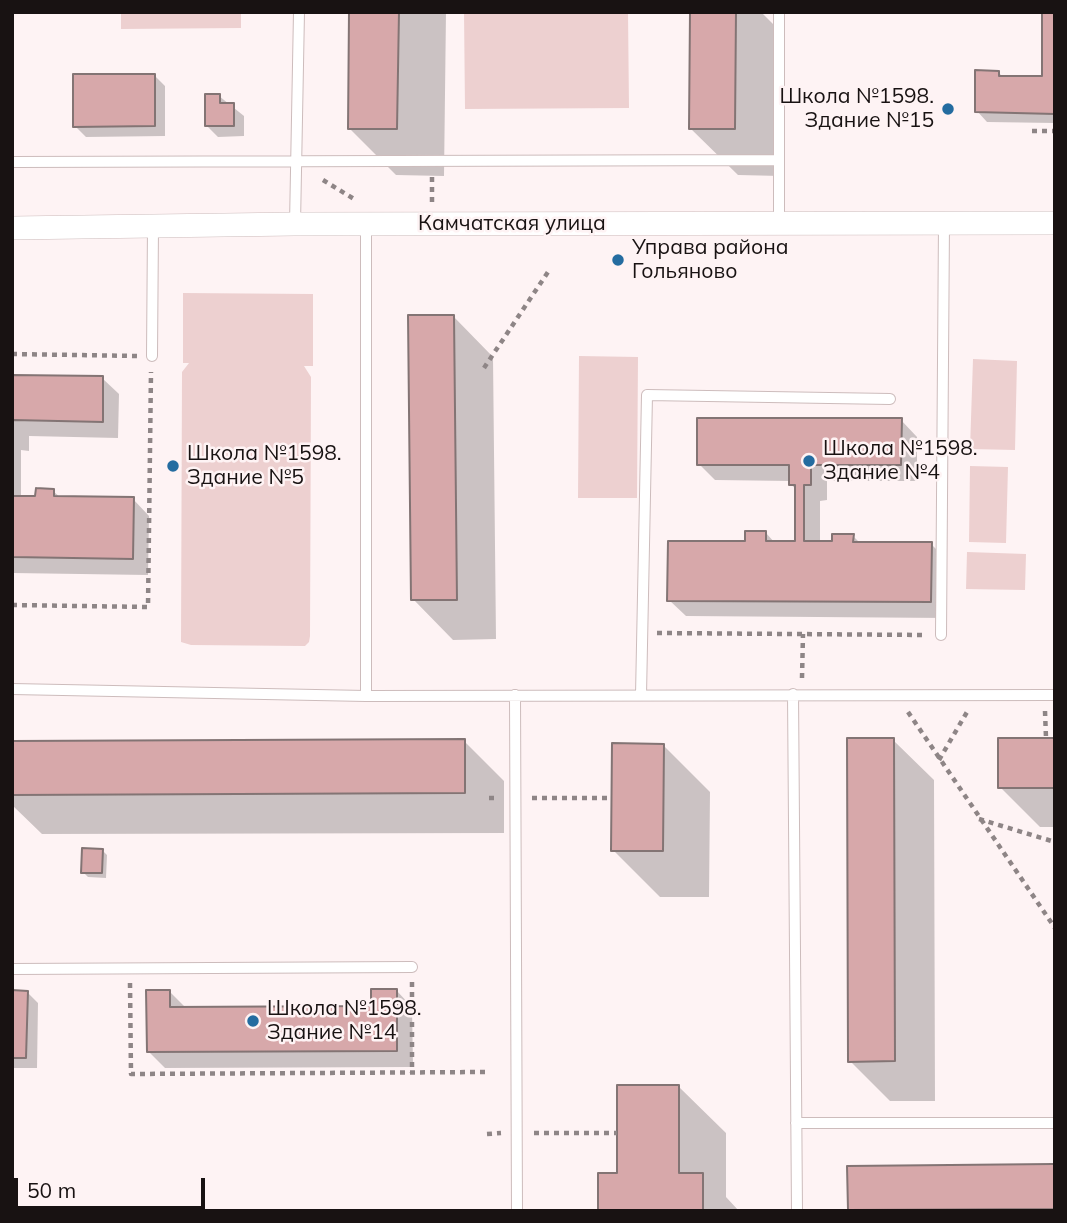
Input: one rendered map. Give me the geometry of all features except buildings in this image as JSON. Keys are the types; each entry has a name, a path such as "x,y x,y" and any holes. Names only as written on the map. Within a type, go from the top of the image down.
{"street":[{"name":"Камчатская улица","path":"12,228 1055,223"}],"lane":[{"path":"295,225 299,12"},
{"path":"779,12 779,223"},
{"path":"12,162 779,160"},
{"path":"941,635 944,223"},
{"path":"366,225 366,696"},
{"path":"152,356 153,226"},
{"path":"641,695 647,395 890,399"},
{"path":"12,689 366,696 798,693 1055,695"},
{"path":"797,1211 798,693"},
{"path":"516,695 517,1211"},
{"path":"12,969 412,967"},
{"path":"796,1123 1055,1123"}],"path":[{"path":"1032,131 1055,131"},
{"path":"432,162 432,203"},
{"path":"296,163 359,202"},
{"path":"484,368 548,272"},
{"path":"12,354 152,356 148,607 12,605"},
{"path":"642,632 941,635"},
{"path":"798,693 803,634"},
{"path":"902,703 1055,928"},
{"path":"939,760 972,703"},
{"path":"1045,703 1046,738"},
{"path":"489,798 611,798"},
{"path":"979,819 1055,842"},
{"path":"412,967 412,1073"},
{"path":"130,969 131,1074 487,1072"},
{"path":"487,1134 617,1133"}],"shaded area":[{"path":"121,12 241,12 241,28 121,29"},
{"path":"464,12 628,12 629,108 465,109"},
{"path":"183,293 313,294 313,366 304,366 311,377 310,636 305,646 191,645 181,642 182,372 189,363 183,363"},
{"path":"579,356 638,357 637,498 578,498"},
{"path":"973,359 1017,361 1015,450 970,449"},
{"path":"970,466 1008,467 1006,543 969,542"},
{"path":"967,552 1026,554 1025,590 966,589"}],"place":[{"name":"Школа №1598. Здание №15","path":"948,109"},
{"name":"Управа района Гольяново","path":"618,260"},
{"name":"Школа №1598. Здание №4","path":"809,461"},
{"name":"Школа №1598. Здание №5","path":"173,466"},
{"name":"Школа №1598. Здание №14","path":"253,1021"}]}
